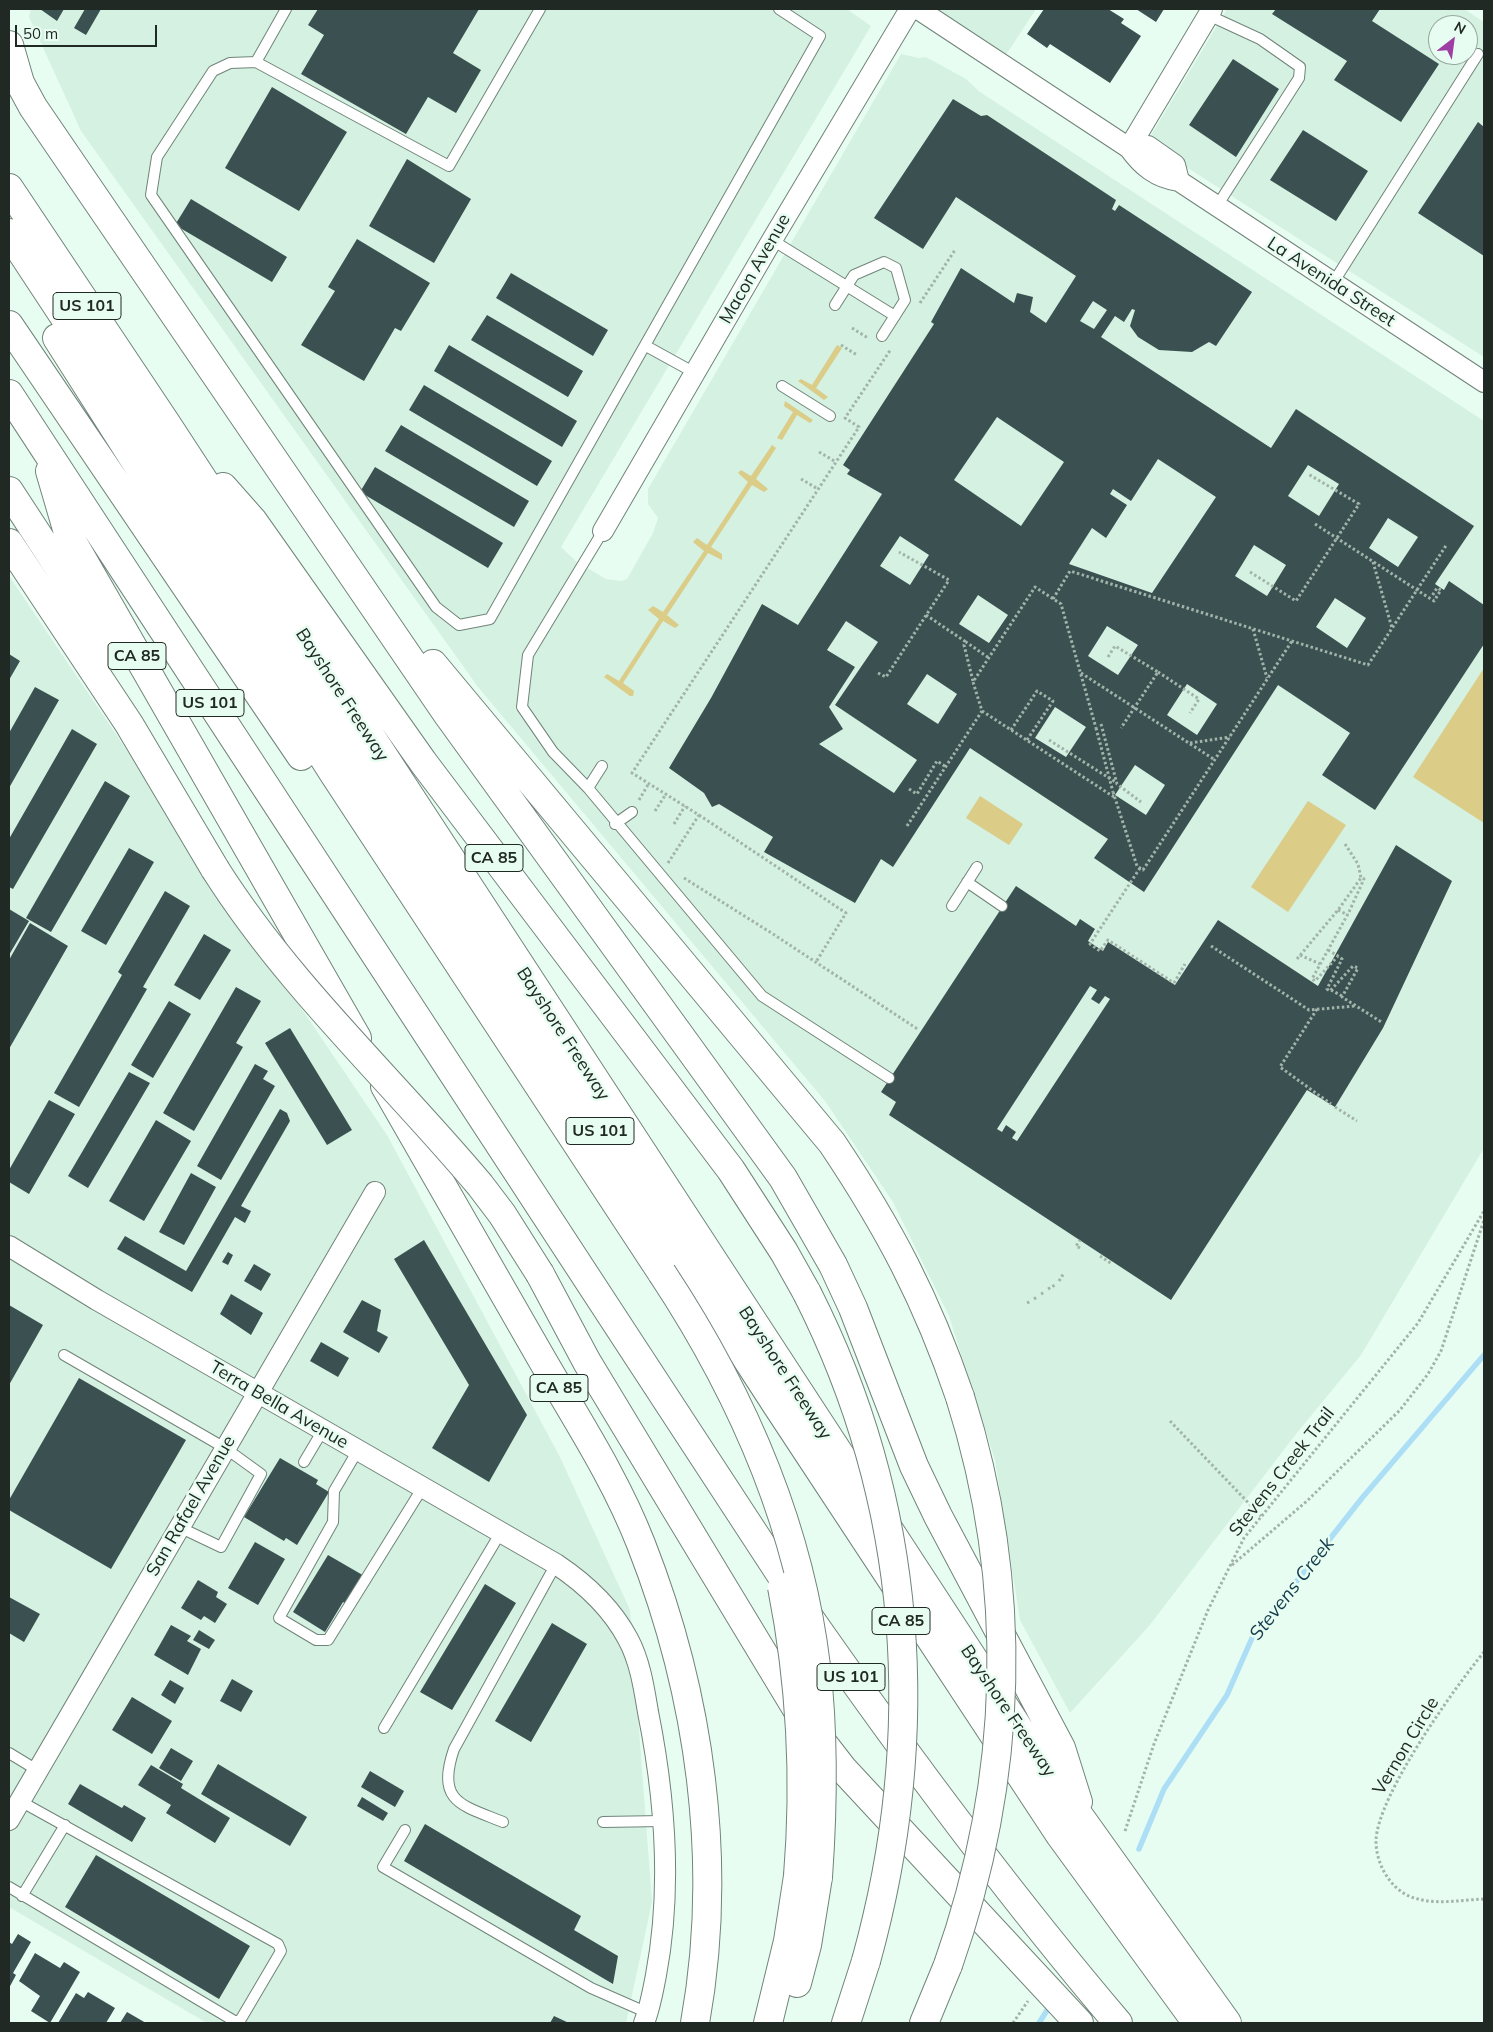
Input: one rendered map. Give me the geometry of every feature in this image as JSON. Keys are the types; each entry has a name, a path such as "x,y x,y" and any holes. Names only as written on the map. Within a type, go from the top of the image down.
{"highway":[{"path":"9,45 20,83 34,107 454,724 758,1141 804,1212 833,1265 853,1308 914,1466 938,1516 1061,1748 1085,1824"},
{"name":"Bayshore Freeway","path":"9,188 166,423 689,1227 1040,1761 1227,2023"},
{"name":"US 101","path":"9,233 532,1026 776,1404 1060,1835 1197,2023"},
{"path":"9,261 655,1278"},
{"path":"9,325 655,1278 697,1327 738,1404 773,1491 800,1580 816,1666 819,1709 822,1793 808,1877 788,1941 768,2023"},
{"name":"US 101","path":"9,394 804,1610 912,1764 959,1827 1020,1906 1118,2023"},
{"name":"CA 85","path":"166,423 253,520 457,808 731,1170 784,1252 807,1293 840,1362 868,1444 892,1553 901,1622 903,1730 897,1820 884,1893 866,1961 846,2023"},
{"name":"CA 85","path":"43,445 69,536 588,1438 640,1541 659,1593 687,1692 695,1733 704,1816 706,1939 695,2023"},
{"path":"9,491 129,675 337,1003"},
{"path":"317,521 509,757 801,1103 832,1143 885,1225 932,1319 960,1397 981,1470 995,1545 1001,1625 1002,1701 995,1778 972,1892 948,1965 924,2023"},
{"path":"9,542 129,724 236,902 287,970 480,1185 502,1214 540,1274 587,1362 798,1711 843,1769 1080,2023"},
{"path":"786,2023 807,1945 808,1877"}],"street":[{"name":"La Avenida Street","path":"920,10 1128,148 1138,162 1163,179 1179,181 1484,382"},
{"name":"Macon Avenue","path":"603,532 772,240 920,10"},
{"path":"1128,148 1210,12"},
{"name":"San Rafael Avenue","path":"9,1820 375,1192"},
{"name":"Terra Bella Avenue","path":"9,1246 323,1430 554,1562 604,1603 629,1642 638,1666 652,1733 662,1821 664,1886 660,1947 646,2018"}],"lane":[{"path":"256,62 286,9"},
{"path":"540,9 449,166 256,62 230,63 213,71 202,85 158,157 152,195 436,607 459,625 490,619 820,36 779,9"},
{"path":"1210,12 1260,40 1300,67 1299,78 1217,206"},
{"path":"1333,283 1471,65"},
{"path":"772,240 894,316"},
{"path":"835,305 854,275 884,262 896,268 906,300 882,336"},
{"path":"646,346 696,373"},
{"path":"782,386 830,416"},
{"path":"603,532 528,655 522,707 553,752 588,788 615,824 762,996 889,1078"},
{"path":"588,788 602,766"},
{"path":"615,824 632,812"},
{"path":"952,906 977,867"},
{"path":"967,882 1002,906"},
{"path":"64,1355 225,1448 261,1474 221,1547 179,1527"},
{"path":"304,1462 323,1430"},
{"path":"358,1450 334,1491 334,1522 279,1618 316,1640 328,1640 423,1487"},
{"path":"384,1728 501,1532"},
{"path":"503,1822 463,1805 452,1796 448,1782 449,1766 454,1749 554,1562"},
{"path":"9,1753 38,1770"},
{"path":"9,1888 236,2022 241,2019 280,1954 278,1944 65,1824 20,1801"},
{"path":"603,1822 662,1821"},
{"path":"22,1896 65,1824"},
{"path":"405,1830 383,1867 646,2018"}],"path":[{"path":"917,308 955,250"},
{"path":"852,328 868,338"},
{"path":"816,962 846,914 699,815 632,773 858,427 845,418 895,341"},
{"path":"841,345 856,355"},
{"path":"819,452 836,462"},
{"path":"1250,572 1296,601 1359,504 1308,474"},
{"path":"801,479 818,490"},
{"path":"1314,524 1434,601 1441,590 1438,588 1432,596"},
{"path":"1053,599 1070,571 1368,665 1446,544"},
{"path":"878,673 886,677 949,580 899,552"},
{"path":"1373,562 1392,628"},
{"path":"973,682 1035,587 1061,604 1113,792 1137,866 1143,870 1292,641"},
{"path":"926,615 989,658"},
{"path":"1253,628 1268,678"},
{"path":"966,642 964,645 982,711 1115,798"},
{"path":"1108,657 1115,646 1199,699 1190,713"},
{"path":"1080,672 1215,760"},
{"path":"1121,728 1158,672"},
{"path":"1011,730 1038,690 1053,701 1027,740"},
{"path":"907,826 982,711"},
{"path":"1101,724 1117,784"},
{"path":"1189,743 1230,737"},
{"path":"1049,740 1117,784 1141,802"},
{"path":"909,789 917,794 938,762 946,767"},
{"path":"638,800 649,783"},
{"path":"655,811 666,794"},
{"path":"674,824 685,806"},
{"path":"666,867 699,815"},
{"path":"1338,956 1315,981 1312,979 1348,915 1364,879 1361,878 1358,864 1345,844"},
{"path":"1140,868 1091,943 1100,951 1108,940 1173,983 1186,964"},
{"path":"682,877 919,1030"},
{"path":"1297,959 1338,910 1361,878"},
{"path":"1338,910 1348,915"},
{"path":"1211,946 1308,1010 1356,1006"},
{"path":"1328,950 1342,959 1327,989 1342,996 1383,1023"},
{"path":"1300,955 1320,964"},
{"path":"1331,990 1353,966 1358,968 1342,996"},
{"path":"1318,1010 1280,1066 1357,1121"},
{"name":"Stevens Creek Trail","path":"1125,1831 1154,1744 1208,1610 1244,1538 1418,1323 1484,1211"},
{"path":"1229,1567 1307,1501 1400,1410 1428,1374 1441,1351 1484,1220"},
{"path":"1080,1240 1076,1246 1080,1248"},
{"path":"1100,1256 1112,1264"},
{"path":"1059,1281 1064,1273"},
{"path":"1038,1296 1055,1284"},
{"path":"1170,1421 1261,1516"},
{"name":"Vernon Circle","path":"1484,1652 1430,1727 1400,1777 1387,1802 1376,1841 1379,1863 1387,1877 1392,1884 1409,1896 1431,1902 1484,1899"},
{"path":"1013,2023 1033,1994"}],"shaded area":[{"path":"31,9 847,9 871,26 561,547 577,562 606,579 621,581 627,579 653,533 658,518 648,504 648,489 901,54 919,58 926,57 966,79 980,92 1484,421 1484,1148 1361,1355 1296,1434 1149,1626 1070,1713 1020,1620 995,1460 949,1316 893,1202 825,1101 478,687 81,131 29,17"},
{"path":"933,9 1036,9 1006,55"},
{"path":"1227,9 1464,9 1473,15 1428,15 1428,65 1478,65 1478,18 1484,22 1484,357 1147,142"},
{"path":"837,345 842,348 816,388 828,397 824,400 798,381 801,379 812,385"},
{"path":"785,401 813,420 810,423 797,415 782,440 777,438 793,412 784,406"},
{"path":"772,445 776,448 756,479 768,489 764,492 752,485 711,547 722,554 722,560 708,553 667,615 679,625 675,628 663,621 623,683 634,691 633,696 630,696 604,677 607,674 619,681 659,619 648,610 653,606 663,612 704,551 693,542 697,538 707,545 748,482 738,473 741,470 751,476"},
{"path":"9,576 387,1135 560,1457 630,1610 652,1902 626,2023 207,2023 9,1907"},
{"path":"1484,668 1484,823 1413,777"},
{"path":"980,796 1023,824 1009,845 966,818"},
{"path":"1308,801 1346,825 1288,912 1251,887"}],"building":[{"path":"40,9 64,9 57,21"},
{"path":"85,9 101,9 86,35 74,28"},
{"path":"318,9 479,9 453,53 481,70 456,113 428,97 406,134 301,74 324,35 308,25"},
{"path":"1044,9 1108,9 1124,19 1121,23 1141,36 1110,83 1050,44 1047,48 1027,34"},
{"path":"1136,9 1164,9 1156,22"},
{"path":"1276,9 1380,9 1372,21 1428,57 1428,65 1438,65 1401,122 1334,80 1347,61 1272,14"},
{"path":"1233,59 1279,89 1236,157 1189,125"},
{"path":"272,87 347,132 299,211 225,168"},
{"path":"953,99 981,116 987,115 1116,200 1112,209 1115,211 1119,205 1252,292 1216,346 1209,342 1192,352 1159,350 1138,337 1130,326 1135,310 1132,309 1124,322 1115,316 1101,337 1271,448 1296,409 1474,526 1435,584 1444,590 1449,581 1484,605 1484,644 1375,810 1322,775 1350,733 1278,685 1144,892 1094,858 1108,839 970,748 893,867 881,859 855,903 764,852 773,837 719,804 712,807 704,793 669,768 711,698 762,604 798,625 882,494 847,474 850,470 843,465 934,324 931,322 961,268 1014,303 1017,293 1033,297 1030,312 1046,323 1076,276 956,197 923,249 874,218","holes":["1093,301 1107,310 1094,329 1080,321","997,417 1064,462 1021,526 954,480","1158,459 1216,497 1152,593 1069,564 1092,528 1106,538 1127,505 1110,494 1113,489 1131,501","1308,465 1339,484 1319,516 1288,496","1388,518 1418,537 1398,567 1369,548","900,536 929,555 910,585 880,566","1254,545 1286,565 1267,596 1235,576","978,595 1008,615 989,643 959,624","1335,598 1366,618 1347,648 1316,627","846,621 878,642 835,705 917,760 894,793 819,744 843,729 829,707 855,667 827,650","1107,626 1138,645 1118,675 1088,656","927,674 957,694 938,724 907,704","1187,684 1217,704 1197,735 1167,715","1055,707 1086,727 1066,757 1035,738","1135,765 1165,785 1146,815 1115,795"]},
{"path":"1478,122 1484,127 1484,256 1418,213"},
{"path":"1303,130 1368,171 1336,221 1270,180"},
{"path":"407,159 471,199 434,263 369,226"},
{"path":"191,199 287,257 272,282 175,225"},
{"path":"357,239 430,283 401,331 395,328 364,381 301,345 335,291 328,287"},
{"path":"511,273 608,330 593,356 496,298"},
{"path":"487,315 583,371 568,397 471,340"},
{"path":"449,345 577,421 562,447 434,371"},
{"path":"424,385 552,461 537,486 409,410"},
{"path":"401,425 529,501 514,527 385,451"},
{"path":"375,467 503,543 488,568 360,492"},
{"path":"9,654 20,661 9,680"},
{"path":"35,687 59,700 9,788 9,733"},
{"path":"72,729 97,744 13,889 9,887 9,839"},
{"path":"105,781 130,796 51,932 26,918"},
{"path":"1396,845 1452,881 1383,1028 1335,1107 1307,1090 1171,1300 889,1115 896,1102 881,1092 1016,886 1076,926 1080,919 1095,929 1088,941 1103,951 1108,942 1175,985 1218,920 1318,986","holes":["1090,986 1097,990 1091,999 1099,1004 1105,996 1110,999 1017,1141 1012,1138 1016,1132 1006,1125 1002,1132 997,1129"]},
{"path":"129,848 154,862 106,945 81,931"},
{"path":"165,891 190,906 143,987 147,989 79,1107 54,1093 122,975 118,972"},
{"path":"9,909 29,921 9,955"},
{"path":"30,923 68,946 9,1049 9,960"},
{"path":"204,934 231,950 200,1000 174,985"},
{"path":"236,987 261,1001 236,1043 243,1047 194,1131 163,1113"},
{"path":"169,1001 191,1014 153,1078 131,1065"},
{"path":"290,1028 352,1130 327,1145 265,1043"},
{"path":"255,1064 268,1071 263,1079 275,1086 221,1180 197,1166"},
{"path":"129,1072 150,1083 88,1188 68,1176"},
{"path":"49,1100 75,1114 29,1194 9,1182 9,1170"},
{"path":"280,1109 287,1113 290,1121 241,1206 251,1211 245,1223 235,1217 192,1292 117,1249 125,1236 186,1271"},
{"path":"156,1120 191,1141 144,1221 109,1201"},
{"path":"191,1173 216,1187 184,1245 159,1232"},
{"path":"424,1240 527,1415 489,1482 432,1448 469,1385 394,1259"},
{"path":"228,1252 233,1255 228,1265 222,1262"},
{"path":"254,1264 271,1274 261,1291 244,1281"},
{"path":"231,1294 263,1313 251,1335 220,1314"},
{"path":"362,1300 381,1310 377,1331 388,1337 379,1353 343,1332"},
{"path":"9,1305 43,1325 9,1385"},
{"path":"321,1342 349,1358 338,1377 310,1361"},
{"path":"79,1378 186,1440 111,1569 9,1510 9,1500"},
{"path":"280,1458 318,1480 316,1484 329,1492 297,1545 286,1538 284,1541 244,1517"},
{"path":"255,1542 285,1559 258,1605 228,1588"},
{"path":"328,1555 366,1577 349,1606 343,1602 325,1632 293,1612"},
{"path":"198,1580 218,1592 216,1597 227,1604 215,1623 204,1616 201,1620 181,1608"},
{"path":"485,1584 516,1603 452,1710 420,1692"},
{"path":"9,1597 40,1614 24,1642 9,1633"},
{"path":"552,1623 587,1644 531,1742 495,1721"},
{"path":"171,1625 191,1636 187,1641 201,1649 188,1675 154,1655"},
{"path":"199,1630 215,1640 209,1649 193,1640"},
{"path":"232,1679 253,1691 241,1712 220,1701"},
{"path":"170,1680 184,1688 175,1704 161,1695"},
{"path":"132,1697 172,1721 152,1754 112,1730"},
{"path":"171,1748 193,1761 181,1781 159,1768"},
{"path":"218,1764 307,1817 290,1846 201,1794"},
{"path":"151,1765 183,1784 181,1788 230,1818 215,1843 166,1813 171,1805 138,1785"},
{"path":"370,1771 404,1791 395,1807 361,1787"},
{"path":"80,1784 122,1808 124,1805 146,1818 132,1842 68,1804"},
{"path":"362,1797 388,1813 383,1821 357,1806"},
{"path":"425,1824 581,1916 574,1930 618,1956 613,1984 404,1861"},
{"path":"96,1855 250,1946 219,1999 65,1907"},
{"path":"18,1934 31,1942 13,1973 16,1975 9,1988 9,1942 12,1944"},
{"path":"35,1953 60,1968 64,1962 80,1972 50,2023 31,2011 40,1996 19,1981"},
{"path":"88,1992 115,2008 106,2023 58,2023 76,1993 84,1998"},
{"path":"127,2012 146,2023 120,2023"},
{"path":"554,2016 569,2023 550,2023"}],"waterway":[{"name":"Stevens Creek","path":"1139,1849 1164,1789 1227,1695 1252,1638 1362,1498 1484,1355"},
{"name":"Stevens Creek","path":"1039,2023 1051,2004"}]}
